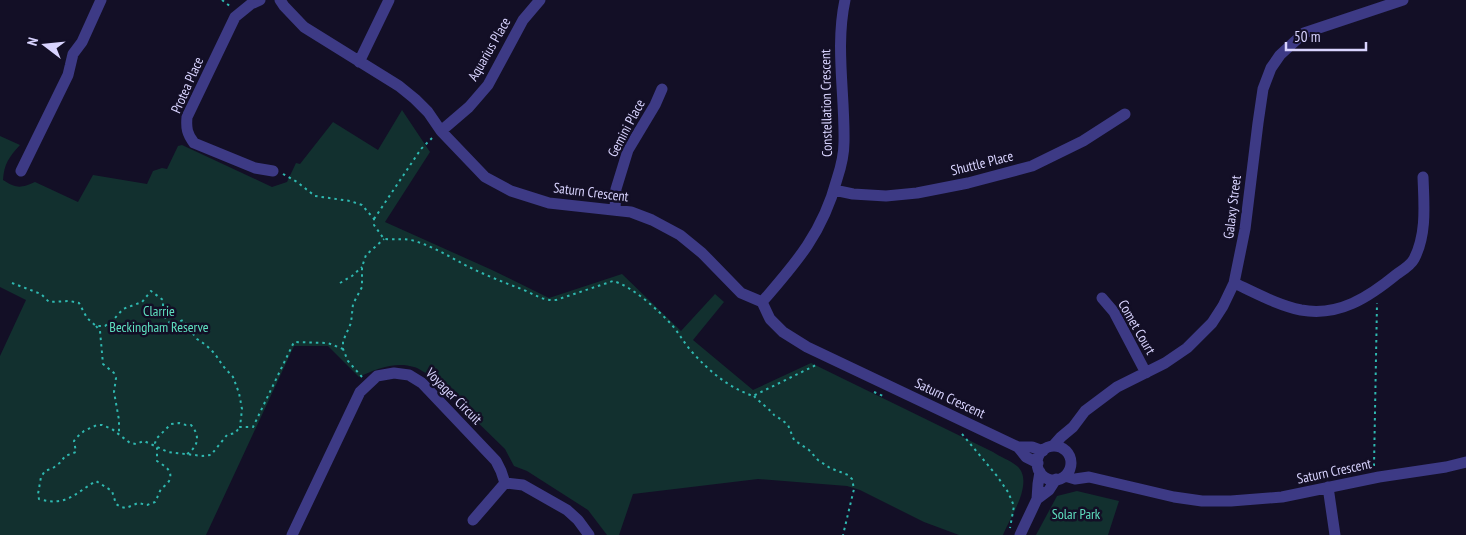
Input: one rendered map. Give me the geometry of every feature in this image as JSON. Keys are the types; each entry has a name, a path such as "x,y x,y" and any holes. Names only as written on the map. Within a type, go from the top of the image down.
{"street":[{"path":"20,171 68,76 73,54 82,42 101,0"},
{"name":"Protea Place","path":"260,0 251,4 235,17 187,117 186,125 189,137 194,143 255,168 273,171"},
{"name":"Saturn Crescent","path":"280,0 304,27 399,86 415,99 428,112 441,131 485,177 511,191 549,203 631,212 652,220 680,235 741,292 762,302 770,319 783,332 807,347 1018,447 1048,449"},
{"path":"360,62 389,0"},
{"name":"Aquarius Place","path":"441,131 469,107 488,85 523,20 540,0"},
{"name":"Constellation Crescent","path":"762,302 791,269 809,244 826,214 842,164 844,144 840,36 845,0"},
{"name":"Galaxy Street","path":"1048,449 1073,427 1085,411 1117,387 1165,363 1187,348 1212,323 1223,306 1234,283 1246,229 1263,88 1271,68 1280,55 1304,33 1400,0"},
{"name":"Gemini Place","path":"615,210 616,189 628,150 655,105 662,89"},
{"name":"Shuttle Place","path":"834,190 853,194 886,196 917,193 968,183 1032,166 1083,141 1125,114"},
{"path":"1234,283 1283,305 1303,310 1322,311 1342,308 1377,291 1413,261 1421,241 1423,226 1423,176"},
{"name":"Comet Court","path":"1102,298 1114,312 1146,373"},
{"name":"Voyager Circuit","path":"292,535 360,392 377,376 394,373 409,375 422,382 496,461 502,470 505,483"},
{"name":"Galaxy Street","path":"1070,458 1073,427"},
{"name":"Saturn Crescent","path":"1018,447 1039,468"},
{"path":"1014,534 1037,498 1068,472 1070,458 1061,448 1048,449 1038,457 1037,498"},
{"name":"Saturn Crescent","path":"1070,458 1089,477"},
{"name":"Saturn Crescent","path":"1061,478 1089,477 1174,497 1202,501 1232,501 1282,497 1466,462"},
{"path":"1039,468 1047,478 1061,478"},
{"path":"473,520 505,483 523,485 567,510 578,520 589,535"},
{"path":"1328,487 1335,535"}],"path":[{"path":"441,131 421,149 374,219 374,225 384,239 413,240 436,249 498,281 547,301 556,300 613,281 635,291 671,324 690,350 709,370 728,385 753,396 773,412 774,415 788,424 794,440 809,450 818,460 830,468 848,475 852,479 854,489 843,535"},
{"path":"273,171 297,182 315,196 350,200 362,205 374,219"},
{"path":"368,385 348,361 343,350 343,341 351,323 354,304 362,287 362,267 366,255 384,239"},
{"path":"340,283 362,267"},
{"path":"12,284 41,294 49,302 70,301 79,303 87,318 100,331 103,364 114,373 116,378 114,392 119,420 119,434"},
{"path":"96,326 106,326 123,309 142,302 152,290 163,300 162,313 168,322 173,324 183,320 197,338 215,354 233,377 240,393 242,410 240,427 235,433 227,435 211,455 203,456 180,454 157,448 144,441 136,444 130,443 112,428 97,425 84,431 76,438 74,441 76,452 65,456 53,468 45,471 40,476 39,499 55,502 62,501 72,497 96,481 112,491 116,504 121,507 126,508 138,503 147,505 155,502 160,491 170,478 170,472 167,467 157,461 157,448 155,443 157,438 171,424 191,424 197,435 198,439 194,449 187,454"},
{"path":"1374,466 1377,291"},
{"path":"240,427 253,427 294,342 328,343 343,350"},
{"path":"753,396 817,364 824,367"},
{"path":"870,390 886,398"},
{"path":"957,431 964,435 998,476 1008,492 1014,506 1014,534"}],"green space":[{"name":"Clarrie Beckingham Reserve","path":"402,110 430,152 385,222 549,298 622,274 681,331 715,294 724,302 693,340 753,390 811,363 993,452 1017,466 1022,473 1022,490 1003,535 959,535 924,522 860,490 847,486 758,479 633,494 619,535 607,535 588,510 527,471 514,466 505,449 428,374 407,365 393,365 359,377 328,346 294,346 206,535 0,535 0,356 26,300 0,287 0,136 20,145 8,161 3,180 19,187 35,182 78,202 93,175 147,184 153,171 162,168 167,169 178,146 182,145 272,187 287,182 296,163 300,164 333,122 378,150"},
{"name":"Solar Park","path":"1077,491 1119,501 1108,535 1036,535 1057,496"}]}
